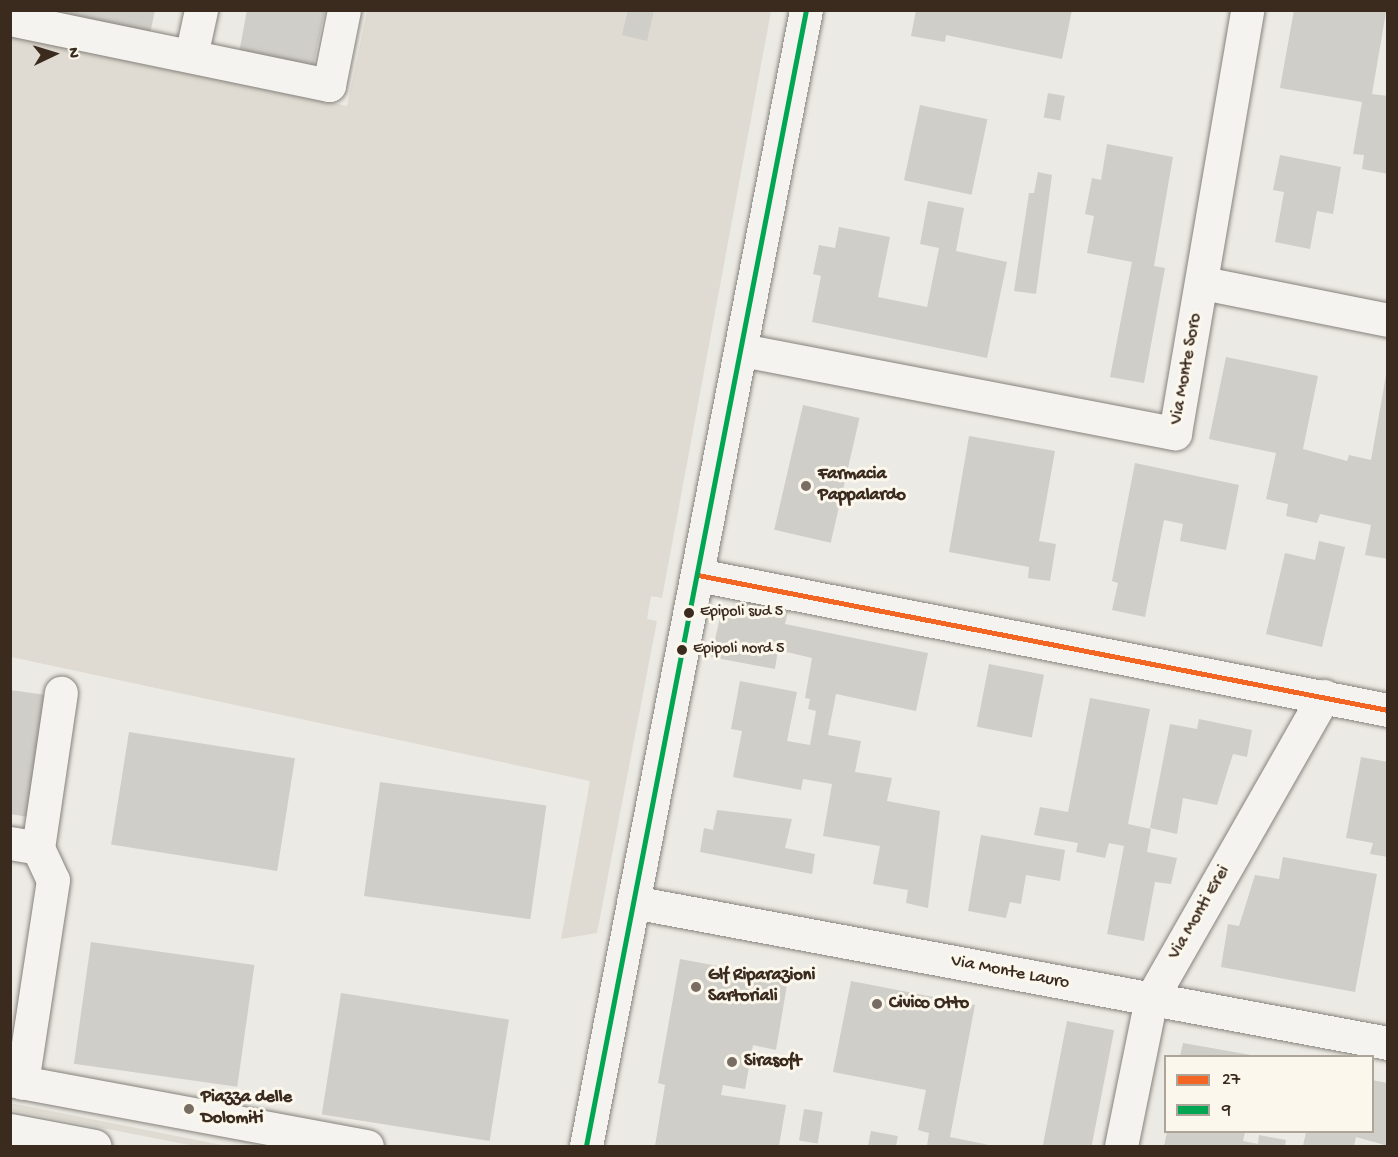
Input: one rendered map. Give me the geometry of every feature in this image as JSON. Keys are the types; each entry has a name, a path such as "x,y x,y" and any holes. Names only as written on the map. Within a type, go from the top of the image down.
{"street":[{"path":"192,56 201,10"},
{"path":"10,18 329,85 344,10"},
{"path":"586,1146 742,350 806,10"},
{"name":"Via Monte Soro","path":"742,350 1175,433 1203,283 1247,10"},
{"path":"1203,283 1388,320"},
{"path":"698,575 1388,710"},
{"path":"61,693 24,845 53,880 16,1082 291,1141 367,1146"},
{"name":"Via Monti Erei","path":"1121,1146 1151,999 1324,696"},
{"name":"Via Monte Lauro","path":"633,902 1388,1043"},
{"path":"10,1130 95,1146"}],"shaded area":[{"path":"367,11 771,11 662,598 651,596 647,619 657,621 597,933 561,939 590,781 11,657 11,35 347,106"},
{"path":"10,1103 222,1145 194,1146 11,1110"}],"building":[{"path":"45,10 155,10 150,34"},
{"path":"247,10 325,10 313,67 239,53"},
{"path":"628,10 654,10 647,41 622,35"},
{"path":"916,10 1072,10 1062,59 946,35 945,42 911,36"},
{"path":"1294,10 1386,12 1372,94 1388,96 1388,174 1362,169 1364,155 1353,154 1362,102 1280,88"},
{"path":"1048,93 1065,96 1060,121 1044,118"},
{"path":"920,105 987,119 971,195 904,180"},
{"path":"1107,144 1173,157 1154,266 1165,268 1144,383 1110,377 1132,262 1087,253 1094,216 1085,214 1092,178 1101,180"},
{"path":"1280,155 1341,167 1333,214 1317,211 1310,249 1275,242 1284,192 1273,190"},
{"path":"1038,172 1052,175 1036,294 1014,291 1029,193 1034,193"},
{"path":"928,201 964,208 956,251 1007,262 987,358 812,322 821,276 813,274 819,245 835,248 839,227 890,237 878,297 927,307 939,248 920,244"},
{"path":"1226,357 1318,376 1303,449 1347,461 1349,455 1371,460 1388,364 1388,559 1365,555 1371,525 1320,514 1317,523 1286,516 1288,504 1266,499 1276,453 1209,439"},
{"path":"803,405 860,418 831,543 774,530"},
{"path":"969,436 1055,451 1039,541 1056,544 1050,581 1028,578 1029,567 949,552"},
{"path":"1135,463 1239,485 1226,550 1180,541 1183,524 1164,520 1145,617 1112,610 1118,583 1112,581"},
{"path":"1319,541 1345,547 1322,647 1266,634 1285,553 1315,560"},
{"path":"742,600 788,611 785,624 928,653 916,711 836,694 828,735 861,741 855,772 892,778 887,801 940,811 928,908 906,903 908,890 873,884 880,846 823,836 832,784 803,779 801,790 733,777 742,731 731,729 740,681 797,692 787,741 810,745 816,711 808,709 810,699 805,698 812,658 778,650 775,669 711,657 721,613"},
{"path":"989,664 1044,675 1032,738 977,727"},
{"path":"10,690 46,695 28,817 10,814"},
{"path":"1090,698 1150,709 1128,824 1151,829 1147,852 1177,858 1171,884 1155,882 1144,941 1107,934 1124,846 1109,843 1105,858 1076,852 1078,843 1034,835 1040,807 1068,812"},
{"path":"1199,719 1252,730 1247,757 1233,754 1217,805 1183,798 1177,834 1150,828 1170,724 1197,729"},
{"path":"129,732 295,758 277,871 111,845"},
{"path":"1361,757 1388,762 1388,857 1370,854 1373,843 1346,838"},
{"path":"380,782 546,805 530,919 364,896"},
{"path":"717,810 792,819 785,848 815,854 812,874 700,852 704,828 713,830"},
{"path":"981,835 1065,850 1060,881 1026,875 1021,904 1010,902 1006,918 968,911"},
{"path":"1283,857 1377,874 1355,992 1221,967 1228,924 1239,926 1255,875 1279,879"},
{"path":"91,942 254,965 237,1087 74,1064"},
{"path":"680,959 788,979 776,1050 753,1045 745,1089 723,1085 721,1095 786,1105 779,1146 655,1146 665,1085 658,1083"},
{"path":"851,981 975,1005 950,1137 994,1146 927,1146 929,1133 918,1130 926,1090 833,1072"},
{"path":"341,993 509,1020 490,1141 322,1114"},
{"path":"1067,1021 1114,1030 1092,1146 1043,1146"},
{"path":"1183,1043 1251,1055 1180,1055"},
{"path":"1374,1080 1388,1083 1388,1146 1356,1137 1354,1146 1303,1146 1306,1133 1374,1133"},
{"path":"804,1109 823,1112 818,1144 799,1141"},
{"path":"871,1131 898,1136 896,1146 868,1146"},
{"path":"1167,1133 1245,1133 1243,1141 1258,1144 1259,1135 1286,1140 1285,1146 1164,1146"}],"transit line":[{"name":"9","path":"586,1146 806,10"},
{"name":"27","path":"698,575 1388,710"}],"place":[{"name":"Farmacia Pappalardo","path":"806,486"},
{"name":"Epipoli sud 5","path":"689,613"},
{"name":"Epipoli nord 5","path":"682,650"},
{"name":"Glf Riparazioni Sartoriali","path":"696,987"},
{"name":"Civico Otto","path":"877,1004"},
{"name":"Sirasoft","path":"732,1062"},
{"name":"Piazza delle Dolomiti","path":"189,1109"}]}
